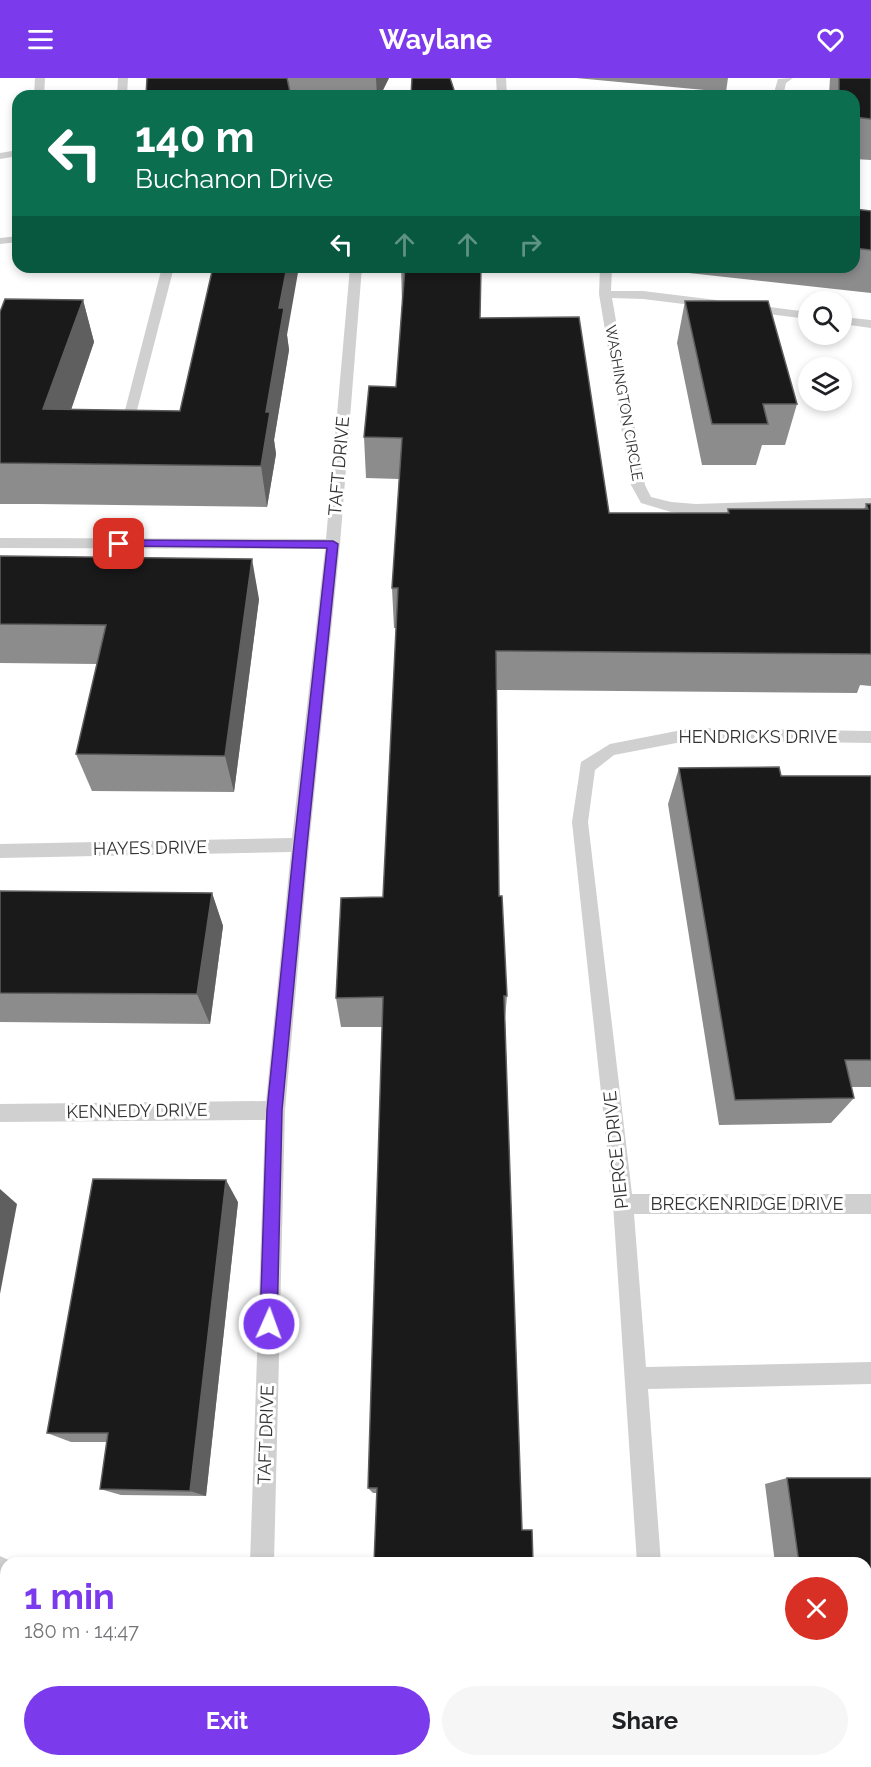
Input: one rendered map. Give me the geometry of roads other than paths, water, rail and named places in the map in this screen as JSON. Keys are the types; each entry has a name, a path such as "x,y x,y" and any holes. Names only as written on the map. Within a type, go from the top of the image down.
{"lane":[{"path":"780,90 782,81 788,78"},
{"path":"129,418 166,273"},
{"name":"TAFT DRIVE","path":"262,1557 275,1110 300,845 333,544 356,273"},
{"name":"WASHINGTON CIRCLE","path":"606,273 605,294 634,463 638,485 646,500 671,507 696,509 871,503"},
{"path":"605,294 643,295 798,315"},
{"path":"852,322 871,324"},
{"path":"0,543 333,544"},
{"name":"HENDRICKS DRIVE","path":"610,750 692,734 871,737"},
{"name":"PIERCE DRIVE","path":"610,750 586,767 580,822 623,1204 649,1557"},
{"name":"HAYES DRIVE","path":"0,851 300,845"},
{"name":"KENNEDY DRIVE","path":"0,1113 275,1110"},
{"name":"BRECKENRIDGE DRIVE","path":"623,1204 871,1204"},
{"path":"635,1378 871,1373"}]}
